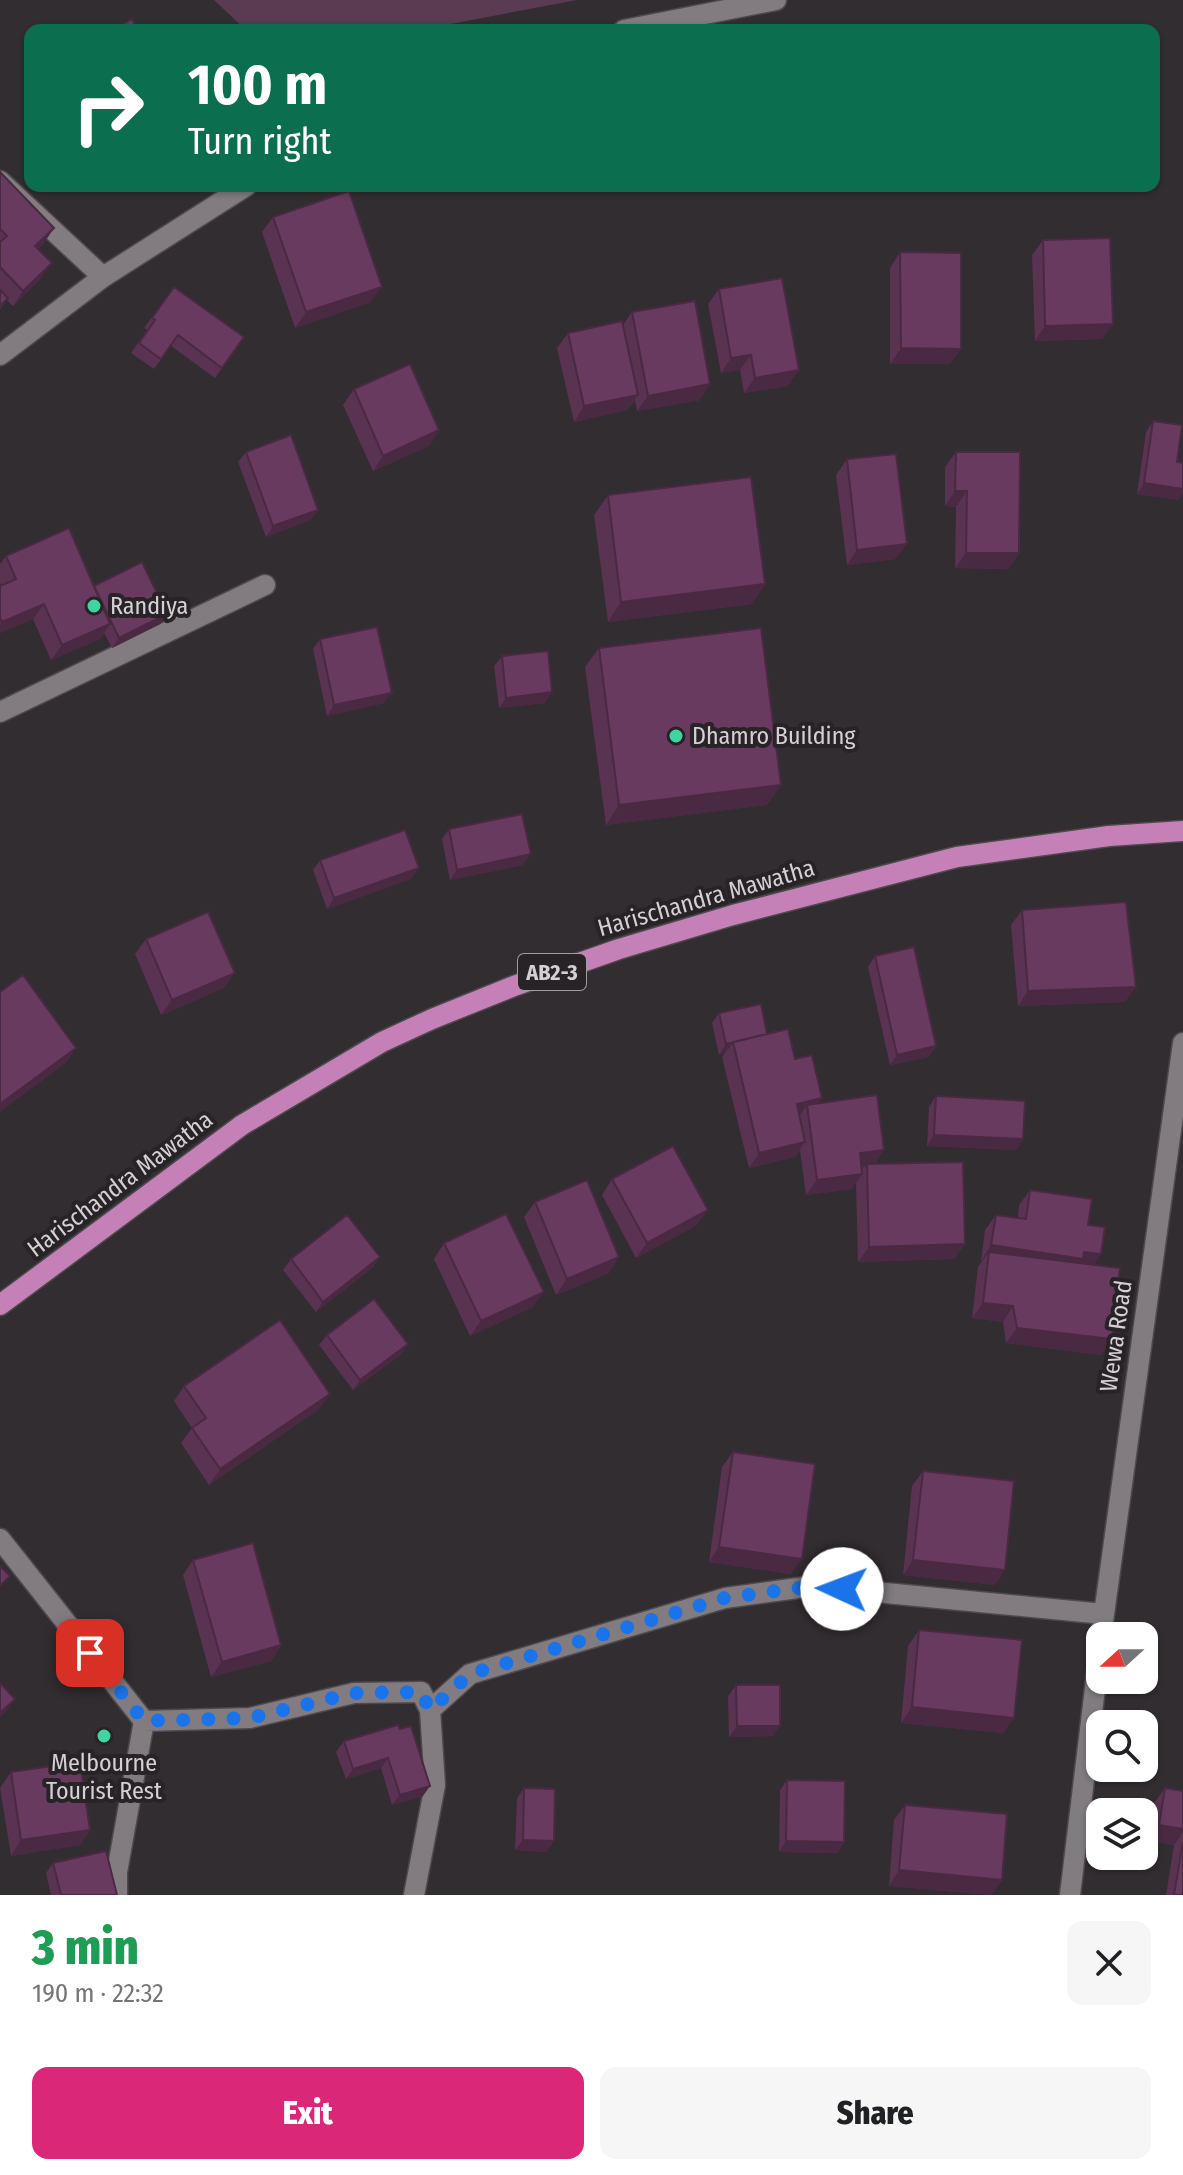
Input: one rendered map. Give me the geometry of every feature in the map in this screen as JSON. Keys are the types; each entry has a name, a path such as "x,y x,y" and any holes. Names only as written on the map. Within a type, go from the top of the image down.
{"main road":[{"name":"Harischandra Mawatha","path":"0,1305 242,1125 382,1042 501,991 619,949 733,915 957,857 1109,836 1183,830"}],"street":[{"path":"654,24 776,0"},
{"path":"0,181 103,277"},
{"path":"0,355 103,277 237,192"},
{"path":"0,712 265,585"},
{"name":"Wewa Road","path":"1103,1622 1183,1043"},
{"path":"0,1539 144,1721 117,1872 117,1895"},
{"path":"430,1710 470,1674 725,1598 813,1586 1104,1614"},
{"path":"144,1721 250,1718 354,1693 421,1692 430,1710 435,1785 414,1895"},
{"path":"1070,1895 1094,1694"}],"shaded area":[{"path":"214,0 577,0 451,24 240,24"}],"building":[{"path":"0,172 54,228 35,246 52,263 23,291 0,267 0,242 7,236 0,229"},
{"path":"349,192 382,287 306,312 273,217"},
{"path":"1110,238 1113,324 1045,326 1043,240"},
{"path":"900,252 961,253 961,349 901,348"},
{"path":"782,278 799,370 755,378 751,355 731,358 719,289"},
{"path":"174,287 244,337 222,368 178,335 161,359 139,343"},
{"path":"0,290 8,298 0,306"},
{"path":"695,301 710,384 648,396 632,312"},
{"path":"622,321 638,395 584,406 568,333"},
{"path":"410,364 439,430 383,456 354,389"},
{"path":"1153,421 1182,425 1177,462 1183,463 1183,489 1144,483"},
{"path":"291,435 318,510 273,526 246,452"},
{"path":"956,452 1020,452 1019,553 966,553 967,491 955,491"},
{"path":"896,454 907,544 857,550 847,459"},
{"path":"751,477 765,584 621,602 608,495"},
{"path":"69,528 110,624 62,645 44,604 2,622 0,586 16,579 6,556"},
{"path":"142,562 167,614 119,638 94,586"},
{"path":"377,627 392,693 334,705 320,639"},
{"name":"Dhamro Building","path":"761,628 781,785 619,805 599,648"},
{"path":"548,651 552,692 506,698 502,656"},
{"path":"522,814 531,854 457,870 449,829"},
{"path":"405,830 419,868 334,898 320,860"},
{"path":"1126,902 1136,987 1028,991 1022,910"},
{"path":"208,912 235,973 172,1000 146,939"},
{"path":"914,947 936,1046 897,1055 875,956"},
{"path":"23,975 76,1048 0,1104 0,992"},
{"path":"761,1004 767,1034 726,1044 719,1013"},
{"path":"788,1029 795,1059 812,1055 822,1098 797,1104 805,1142 759,1153 733,1042"},
{"path":"877,1095 884,1150 860,1153 862,1174 817,1180 807,1105"},
{"path":"936,1096 1025,1101 1023,1139 934,1135"},
{"path":"673,1146 708,1210 647,1243 612,1179"},
{"path":"963,1162 965,1244 869,1247 867,1164"},
{"path":"587,1180 619,1257 567,1279 535,1202"},
{"path":"1030,1190 1092,1199 1088,1225 1105,1227 1101,1254 1084,1252 1083,1259 991,1245 996,1215 1026,1219"},
{"path":"506,1214 544,1292 481,1321 444,1243"},
{"path":"347,1215 380,1257 323,1302 291,1259"},
{"path":"989,1252 1120,1268 1112,1339 1017,1328 1013,1306 983,1303"},
{"path":"374,1299 408,1344 360,1380 327,1335"},
{"path":"280,1320 330,1394 220,1469 192,1428 206,1418 184,1386"},
{"path":"733,1452 815,1464 802,1559 719,1547"},
{"path":"923,1471 1014,1481 1005,1570 913,1560"},
{"path":"253,1543 281,1645 222,1662 193,1560"},
{"path":"0,1566 10,1576 0,1586"},
{"path":"919,1630 1022,1640 1014,1718 912,1707"},
{"path":"0,1683 15,1699 0,1713"},
{"path":"736,1685 780,1685 780,1726 737,1726"},
{"path":"398,1725 400,1729 411,1726 430,1786 400,1795 388,1758 353,1769 344,1741"},
{"path":"80,1762 90,1830 21,1840 11,1772"},
{"path":"787,1780 845,1781 844,1842 786,1841"},
{"path":"524,1788 555,1789 554,1841 523,1840"},
{"path":"1165,1788 1183,1791 1183,1829 1159,1825"},
{"path":"905,1805 1007,1814 1002,1880 899,1870"},
{"path":"1183,1841 1183,1895 1174,1895"},
{"path":"106,1851 117,1895 61,1895 53,1863"}],"place":[{"name":"Randiya","path":"94,606"},
{"name":"Dhamro Building","path":"676,736"},
{"name":"Melbourne Tourist Rest","path":"104,1736"}],"route":[{"path":"90,1653 144,1721 250,1718 354,1693 421,1692 430,1710 470,1674 725,1598 813,1586 842,1589"}]}
